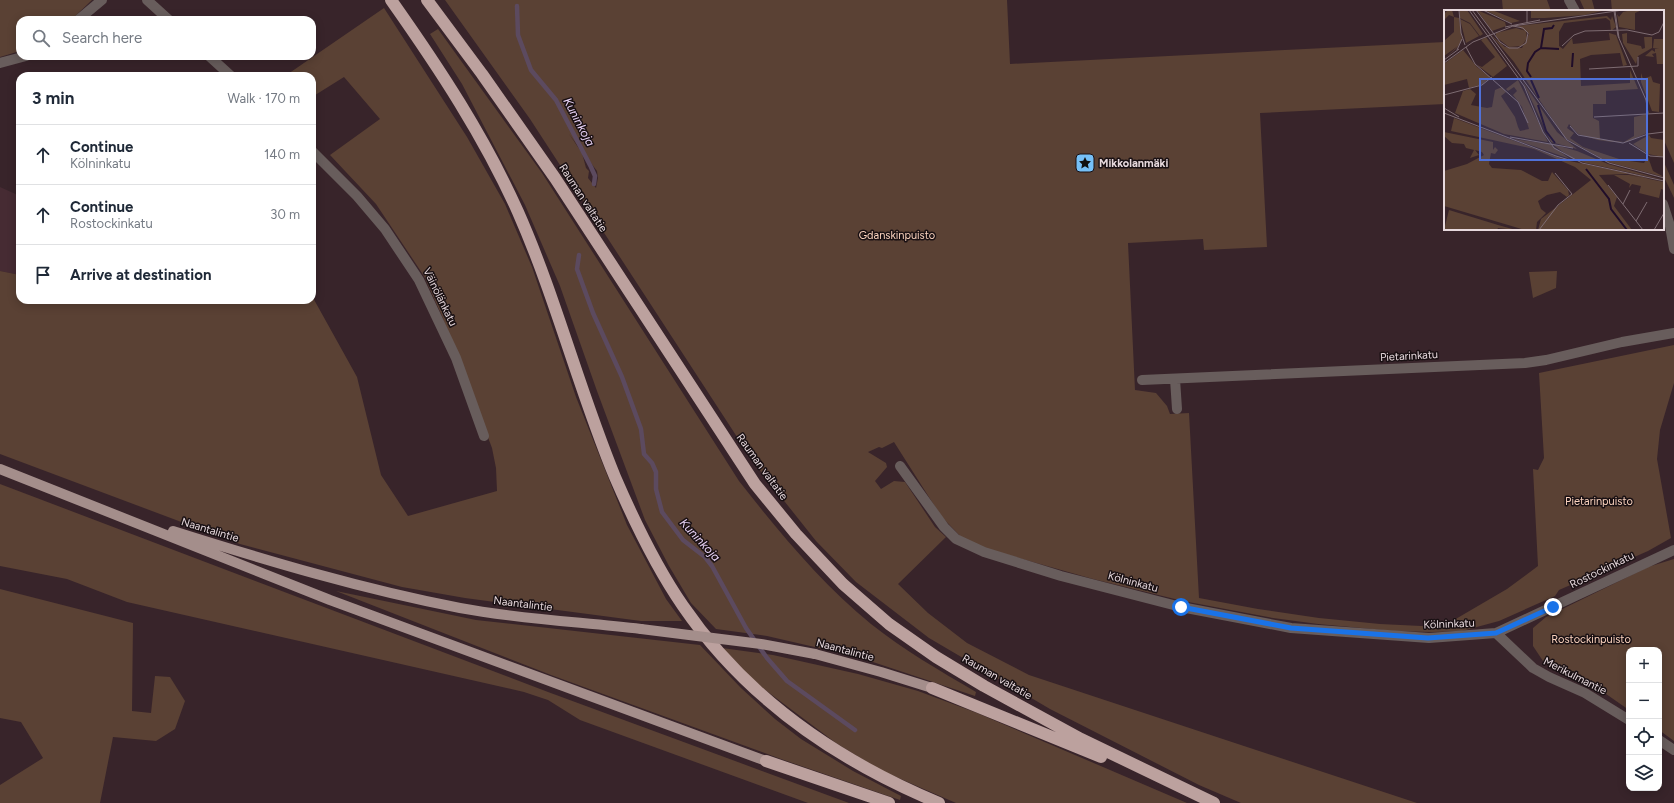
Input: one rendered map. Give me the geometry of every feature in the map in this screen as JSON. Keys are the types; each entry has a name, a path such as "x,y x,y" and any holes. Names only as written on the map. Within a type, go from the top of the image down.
{"highway":[{"path":"391,0 440,70 471,120 518,211 540,265 615,475 637,524 683,607 720,654 747,682 785,715 821,742 864,768 900,787 939,803"},
{"name":"Rauman valtatie","path":"427,0 482,74 555,178 755,484 819,559 869,608 936,657 1081,739 1180,788 1214,803"},
{"path":"932,688 1180,788"},
{"path":"766,761 889,803"}],"main road":[{"name":"Naantalintie","path":"0,469 117,514 224,559 330,600 766,761"},
{"name":"Naantalintie","path":"117,514 293,569 394,595 498,613 760,644 815,654 932,688"}],"street":[{"path":"83,16 102,0"},
{"path":"147,0 165,16"},
{"path":"1569,0 1574,10"},
{"path":"0,63 16,59"},
{"path":"213,60 227,72"},
{"name":"Väinölänkatu","path":"316,155 357,196 385,229 419,280 456,358 484,436"},
{"path":"1664,207 1670,226 1674,249"},
{"name":"Pietarinkatu","path":"1142,380 1526,363 1546,360 1622,342 1674,333"},
{"path":"1175,379 1177,409"},
{"name":"Kölninkatu","path":"900,466 944,527 956,539 984,552 1061,576 1181,607 1291,628 1428,638 1496,633"},
{"name":"Rostockinkatu","path":"1496,633 1674,550"},
{"name":"Merikulmantie","path":"1496,633 1533,668 1549,677 1585,692 1627,719"},
{"path":"1662,742 1674,750"}],"shaded area":[{"path":"0,187 16,194 16,274 0,271"}],"green space":[{"path":"0,0 92,0 75,16 16,16 16,52 0,57"},
{"name":"Gdanskinpuisto","path":"445,0 1007,0 1010,64 1444,42 1444,104 1260,113 1267,247 1204,250 1203,239 1128,243 1135,390 1156,393 1167,406 1170,414 1189,413 1199,598 1319,618 1380,624 1442,627 1507,589 1538,566 1533,469 1538,470 1544,458 1539,373 1674,345 1674,383 1660,430 1657,459 1671,538 1648,551 1559,590 1555,596 1499,621 1462,631 1394,631 1273,618 1183,601 1093,579 980,547 961,537 941,516 894,442 882,448 879,447 868,452 886,463 887,467 875,481 881,489 894,481 905,482 935,527 946,537 898,584 928,613 967,643 1029,675 1417,803 1241,803 1199,785 1050,709 929,638 856,582 816,541 754,463 530,119","holes":["569,134 597,171 598,178 596,188 588,178 589,171 586,168 582,153"]},
{"path":"1502,0 1547,0 1551,10 1503,10"},
{"path":"1580,0 1592,0 1595,10 1585,10"},
{"path":"1611,0 1674,0 1674,163 1664,140 1664,10 1612,10"},
{"path":"384,8 467,137 505,204 532,267 576,397 627,525 666,599 682,621 641,621 465,598 402,587 240,544 0,454 0,271 16,274 16,304 316,303 357,377 381,475 408,516 497,491 496,468 492,448 442,316 424,276 376,204 330,155 380,119 344,77 316,94 316,72 291,72 308,60 316,60 316,55"},
{"path":"438,29 542,173 739,481 754,500 801,556 835,592 871,624 896,643 976,692 975,696 858,657 767,636 716,629 691,603 669,566 645,520 560,286 525,205 462,84 430,34"},
{"path":"1664,162 1674,185 1674,198 1664,177"},
{"path":"1557,271 1556,288 1533,298 1529,272"},
{"path":"0,484 548,692 849,803 808,803 580,720 548,700 524,692 127,602 67,579 0,566"},
{"name":"Rostockinpuisto","path":"1674,559 1674,741 1662,732 1662,647 1626,647 1626,708 1586,680 1545,664 1533,646 1533,628 1546,617 1648,567"},
{"path":"0,589 133,623 132,711 151,713 155,676 170,677 185,701 175,729 156,741 113,737 100,803 0,803 0,785 43,758 21,722 0,718"},
{"path":"336,591 476,620 700,645 741,688 775,719 801,739 853,771 901,796 900,800 781,759 551,675"},
{"path":"722,648 773,655 858,674 918,691 977,713 1187,803 956,803 880,770 836,743 756,683"}],"waterway":[{"name":"Kuninkoja","path":"517,6 518,35 531,70 556,100 591,167 595,176 594,184"},
{"name":"Kuninkoja","path":"579,255 577,269 593,313 622,377 641,429 644,454 652,463 656,472 656,489 662,512 683,540 705,557 712,566 746,628 767,658 787,681 855,730"}],"place":[{"name":"Mikkolanmäki","path":"1085,163"}],"route":[{"path":"1181,607 1291,628 1428,638 1496,633 1553,607"}],"park label":[{"name":"Pietarinpuisto","path":"1599,501"}]}
